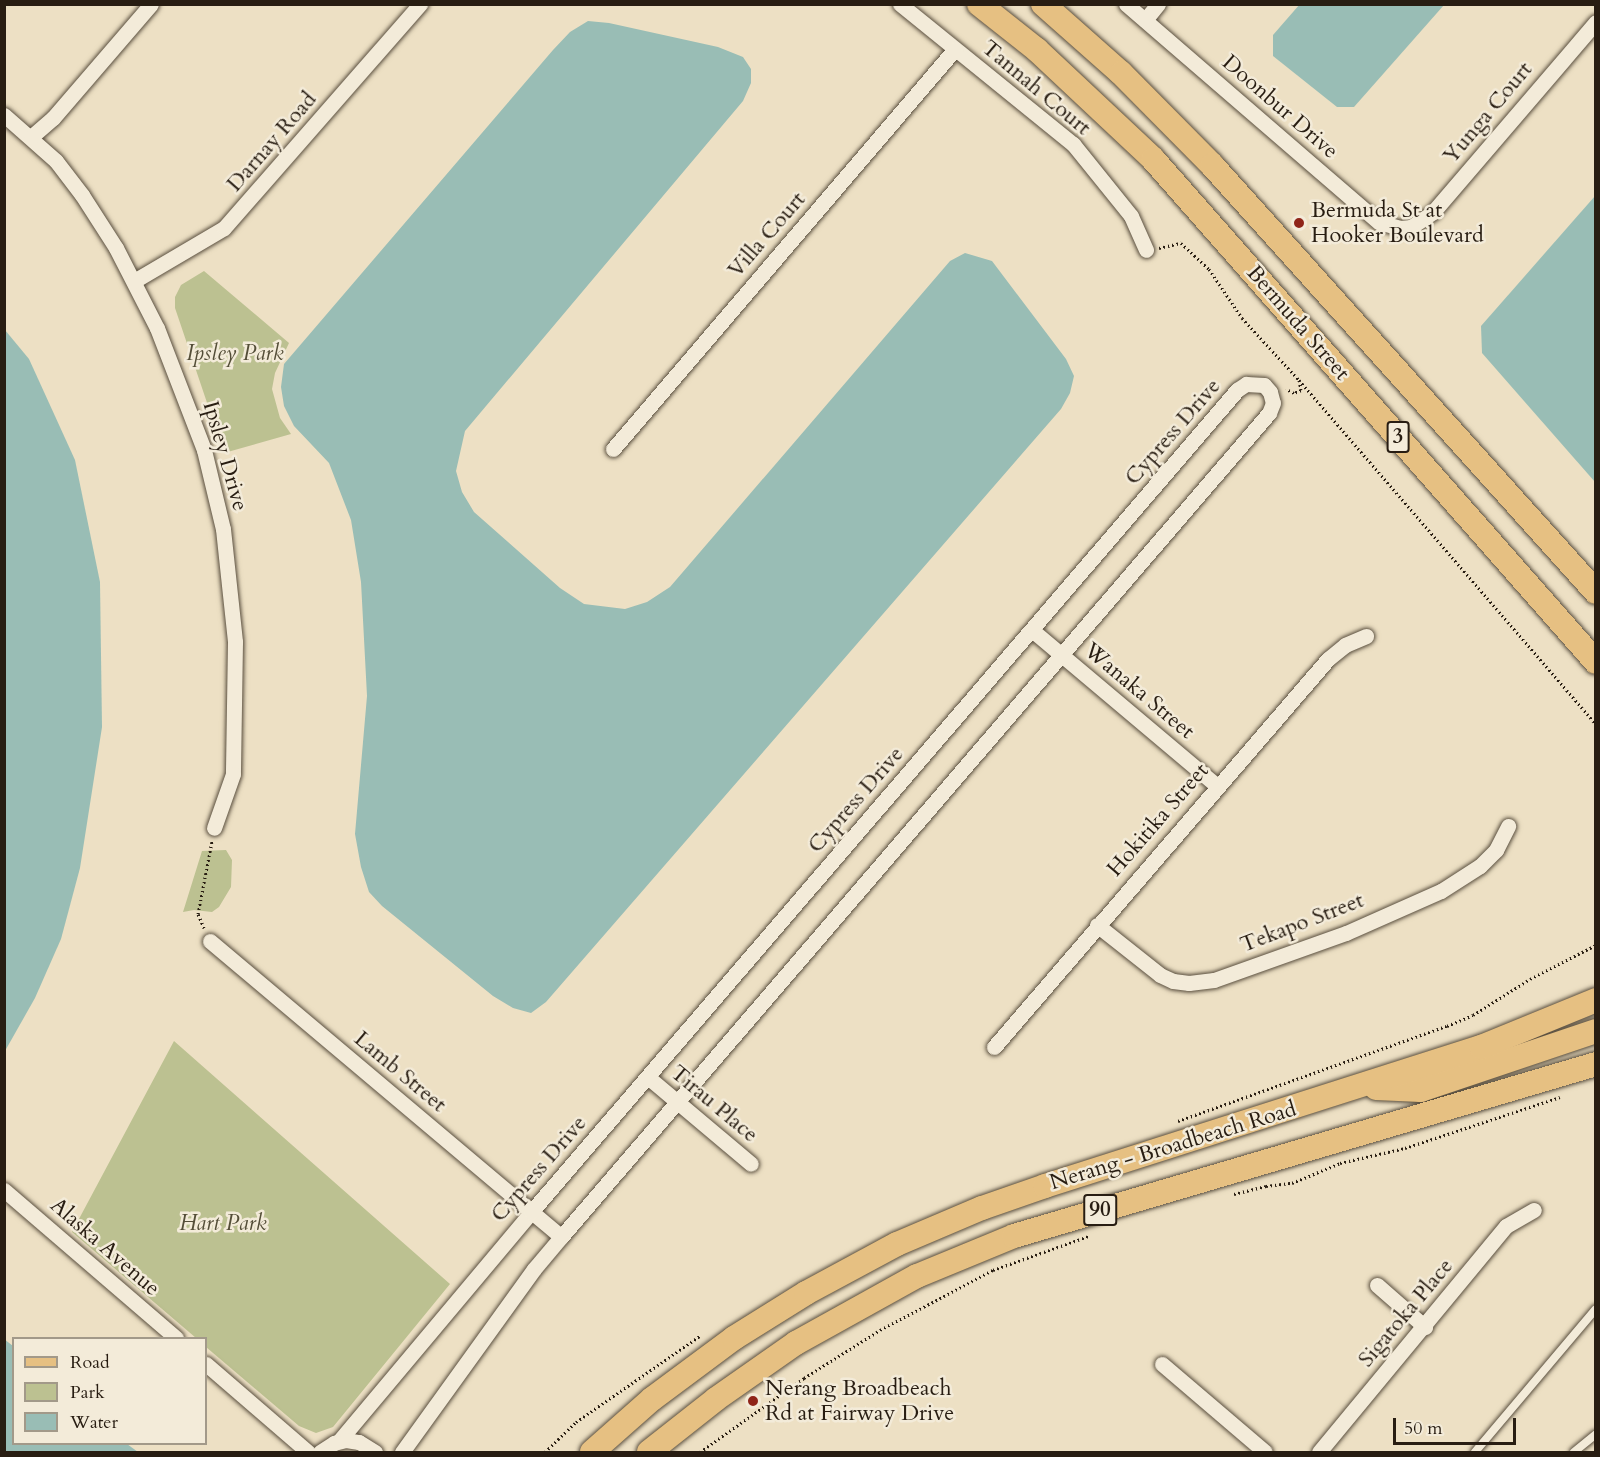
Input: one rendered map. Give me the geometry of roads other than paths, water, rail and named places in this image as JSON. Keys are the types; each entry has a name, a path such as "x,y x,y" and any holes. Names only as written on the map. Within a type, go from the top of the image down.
{"main road":[{"name":"Bermuda Street","path":"979,4 1037,50 1113,118 1153,159 1596,662"},
{"name":"Bermuda Street","path":"1043,4 1121,73 1212,165 1596,592"},
{"name":"Nerang - Broadbeach Road","path":"592,1452 652,1399 734,1338 815,1288 897,1244 982,1208 1045,1186 1362,1087 1481,1047 1596,1000"},
{"path":"1362,1087 1421,1090 1596,1031"},
{"name":"Nerang - Broadbeach Road","path":"650,1452 716,1399 796,1343 858,1307 938,1267 1014,1236 1596,1064"}],"street":[{"path":"30,136 53,118 151,4"},
{"name":"Darnay Road","path":"134,281 224,228 420,4"},
{"name":"Tannah Court","path":"900,4 1073,144 1131,216 1146,250"},
{"name":"Doonbur Drive","path":"1126,4 1379,222 1400,228 1411,227"},
{"path":"1145,20 1158,4"},
{"name":"Yunga Court","path":"1411,227 1433,212 1596,22"},
{"name":"Villa Court","path":"613,449 956,50"},
{"name":"Ipsley Drive","path":"4,115 30,136 56,162 82,195 134,281 157,328 204,450 223,529 235,642 233,774 214,828"},
{"name":"Cypress Drive","path":"321,1452 339,1441 531,1212 649,1078 1237,390 1245,384 1264,385 1270,392 1273,403 1269,413 1062,655"},
{"name":"Wanaka Street","path":"1032,630 1217,786"},
{"name":"Hokitika Street","path":"994,1047 1328,659 1345,645 1366,636"},
{"path":"402,1452 534,1269 1062,655"},
{"name":"Tekapo Street","path":"1097,925 1160,975 1173,981 1189,983 1214,980 1346,933 1441,891 1480,866 1496,850 1509,826"},
{"name":"Lamb Street","path":"210,941 561,1237"},
{"name":"Tirau Place","path":"649,1078 751,1164"},
{"name":"Alaska Avenue","path":"4,1190 175,1337"},
{"name":"Sigatoka Place","path":"1319,1452 1425,1327 1506,1226 1534,1210"},
{"path":"1377,1285 1425,1327"},
{"path":"1162,1364 1265,1452"},
{"path":"207,1365 308,1452"},
{"path":"339,1441 359,1442 375,1452"}],"lane":[{"path":"1479,1451 1596,1309"},
{"path":"1574,1452 1596,1434"}],"water":[{"path":"1300,4 1444,5 1354,107 1337,107 1273,56 1273,35"},
{"path":"588,21 609,23 718,47 743,57 751,69 751,83 743,101 465,431 456,471 462,492 474,512 560,588 584,604 625,609 647,602 670,587 950,261 965,253 992,261 1066,359 1074,376 1070,393 1061,409 546,1002 531,1013 513,1008 493,996 382,906 369,892 361,867 355,834 367,696 361,582 351,520 329,463 294,426 284,406 281,387 284,364 553,50 570,32"},
{"path":"1595,196 1595,482 1482,353 1481,326"},
{"path":"5,330 29,359 75,460 100,582 102,727 80,868 61,939 35,998 5,1051"},
{"path":"4,1339 12,1345 12,1445 128,1445 138,1452 5,1452"}],"place":[{"name":"Bermuda St at Hooker Boulevard","path":"1299,223"},
{"name":"Nerang Broadbeach Rd at Fairway Drive","path":"753,1401"}],"park label":[{"name":"Ipsley Park","path":"235,354"},
{"name":"Hart Park","path":"223,1224"}]}
